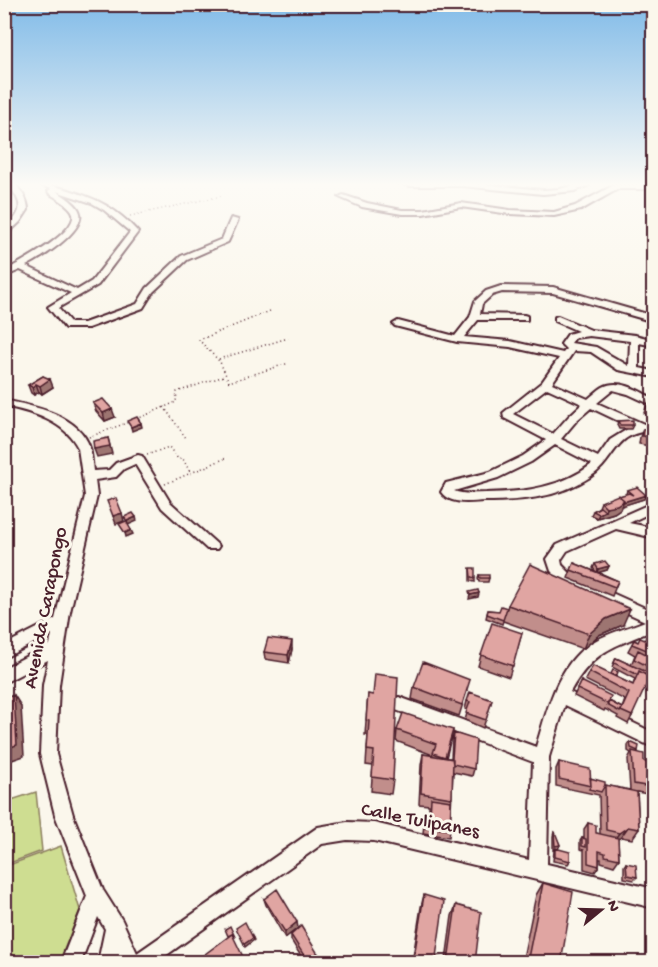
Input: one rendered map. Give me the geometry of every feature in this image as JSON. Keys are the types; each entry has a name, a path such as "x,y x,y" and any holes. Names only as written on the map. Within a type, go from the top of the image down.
{"street":[{"path":"4,275 41,255 71,228"},
{"path":"130,228 134,232 95,283 53,307 68,326 75,327 104,320 140,306 150,290 184,258 225,240 230,228"},
{"path":"21,267 73,291"},
{"path":"457,339 475,317 478,303 491,291 501,288 559,291 654,319"},
{"path":"475,317 524,318"},
{"path":"558,319 591,334"},
{"path":"398,324 457,339 568,352 589,348 617,367 654,374"},
{"path":"600,463 508,416 508,413 546,384 568,352 566,344 571,336 591,334 635,338 654,343"},
{"path":"634,371 635,338"},
{"path":"546,384 641,427"},
{"path":"654,403 614,386 608,388 573,418 555,439 519,464 494,475 450,486 447,492 451,496 471,497 534,494 565,486 600,463 609,448 627,432 641,427 654,427"},
{"name":"Avenida Carapongo","path":"4,403 28,408 64,423 84,448 91,496 61,623 51,685 48,754 64,814 96,896 115,927 130,963"},
{"path":"88,476 112,474 120,466 138,459 166,504 212,546"},
{"path":"654,506 562,548 554,559 556,567 567,579 654,618"},
{"path":"615,524 654,533"},
{"path":"4,652 61,623"},
{"path":"538,871 541,758 560,695 576,667 597,647 654,624"},
{"path":"4,676 57,648"},
{"path":"560,695 654,741"},
{"path":"399,704 541,758"},
{"name":"Calle Tulipanes","path":"141,963 318,836 347,831 374,832 654,899"},
{"path":"71,963 96,896"},
{"path":"108,963 115,927"}],"path":[{"path":"270,311 199,340 218,359 229,382 289,363"},
{"path":"218,359 288,338"},
{"path":"87,438 164,407 177,400 177,392 226,376"},
{"path":"164,407 186,438"},
{"path":"140,457 169,447 178,459 183,459 191,474"},
{"path":"159,486 225,458"}],"green space":[{"path":"36,792 42,851 7,864 5,802"},
{"path":"61,846 80,910 59,962 5,962 5,882 9,865"}],"building":[{"path":"43,376 50,379 40,386 28,385"},
{"path":"103,399 112,409 103,413 93,403"},
{"path":"649,401 654,402 654,408 647,405"},
{"path":"137,417 141,423 131,427 127,421"},
{"path":"633,420 633,425 620,425 618,421"},
{"path":"643,429 654,431 654,438 642,436"},
{"path":"108,438 110,446 94,449 93,441"},
{"path":"637,487 646,495 623,502 624,500 619,496 629,493 633,495 627,490"},
{"path":"618,495 624,500 617,505 606,507 601,502"},
{"path":"116,498 122,513 113,516 107,501"},
{"path":"600,507 605,511 599,514 593,511"},
{"path":"133,513 136,517 127,521 124,517"},
{"path":"126,521 131,530 125,533 119,524"},
{"path":"605,561 609,566 598,569 595,564"},
{"path":"574,563 618,581 615,587 571,570"},
{"path":"530,564 630,609 606,619 589,634 508,605"},
{"path":"470,568 475,568 475,578 471,577"},
{"path":"479,575 489,575 489,578 480,578"},
{"path":"478,590 479,593 470,595 469,592"},
{"path":"501,606 507,608 503,620 487,614 488,610 499,611"},
{"path":"492,623 522,633 513,666 481,655"},
{"path":"646,637 654,641 654,653 632,644 634,640 638,642 640,638 645,640"},
{"path":"268,638 292,641 288,655 264,652"},
{"path":"638,650 654,658 651,668 634,659"},
{"path":"616,658 651,674 649,677 639,671 638,675 614,663"},
{"path":"423,662 470,680 462,705 414,687"},
{"path":"593,666 633,685 639,671 650,677 632,716 621,711 629,693 589,672"},
{"path":"613,670 618,672 616,677 611,674"},
{"path":"375,674 398,677 393,780 372,777 374,751 367,750 368,694 373,695"},
{"path":"581,681 611,696 608,704 577,689"},
{"path":"470,692 492,700 486,720 466,713 470,702 467,701"},
{"path":"14,695 17,745 4,749 4,698"},
{"path":"609,701 622,708 620,712 607,705"},
{"path":"403,713 453,730 445,757 433,753 436,744 397,730"},
{"path":"454,733 476,740 474,769 453,764"},
{"path":"630,742 639,746 638,751 631,748"},
{"path":"632,751 644,754 644,761 652,766 652,787 634,784"},
{"path":"423,754 453,759 452,798 421,793"},
{"path":"559,762 590,769 591,786 559,779"},
{"path":"590,778 605,782 601,792 589,789"},
{"path":"605,785 637,792 639,829 628,827 619,833 606,830"},
{"path":"431,798 451,801 450,830 425,827 425,816 430,817"},
{"path":"588,823 596,825 596,833 618,838 619,859 605,856 605,853 599,851 599,866 588,863"},
{"path":"555,832 560,845 555,846"},
{"path":"582,838 586,839 586,847 582,846"},
{"path":"555,848 570,852 570,861 555,857"},
{"path":"626,863 636,865 637,877 627,875"},
{"path":"543,883 573,892 561,963 527,963"},
{"path":"277,889 297,922 285,932 264,899"},
{"path":"424,895 444,901 436,957 448,961 456,905 481,912 475,963 413,963"},
{"path":"245,922 253,938 244,944 236,928"},
{"path":"230,926 235,937 232,934 228,936 225,929"},
{"path":"301,926 318,954 308,962 291,935"},
{"path":"232,934 246,963 193,963"}]}
